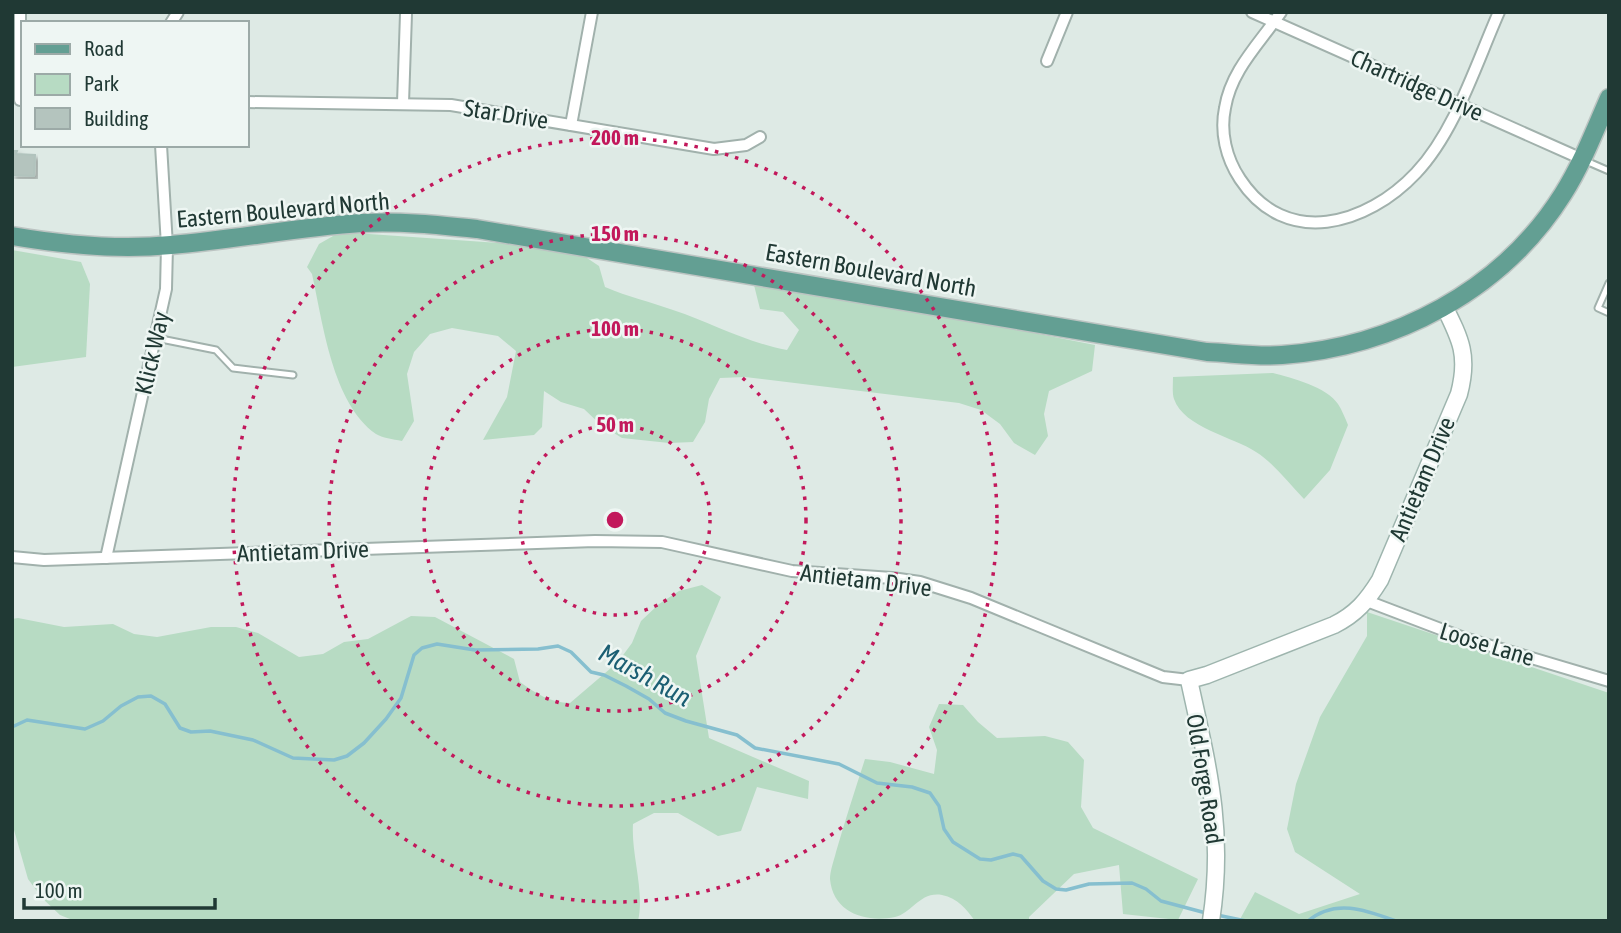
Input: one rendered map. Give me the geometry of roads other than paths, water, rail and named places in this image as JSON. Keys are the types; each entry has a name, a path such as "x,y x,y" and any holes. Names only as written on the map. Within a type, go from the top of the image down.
{"main road":[{"name":"Eastern Boulevard North","path":"12,236 45,242 167,246 302,228 363,223 477,229 1207,352 1279,356 1321,352 1364,342 1408,326 1472,290 1509,259 1540,226 1562,195 1582,159 1609,98"}],"street":[{"path":"20,12 20,100"},
{"path":"570,125 592,12"},
{"path":"1047,61 1067,12"},
{"name":"Chartridge Drive","path":"1252,12 1278,17 1582,159"},
{"path":"1278,17 1241,66 1230,88 1224,108 1223,130 1226,151 1248,192 1283,217 1305,223 1351,217 1374,207 1418,172 1433,153 1459,103 1499,12"},
{"path":"403,103 406,14"},
{"name":"Star Drive","path":"248,102 403,103 471,107 714,149 746,145 760,137"},
{"name":"Klick Way","path":"106,558 166,289 167,246 161,147"},
{"name":"Antietam Drive","path":"12,557 44,560 595,541 662,542 792,571 892,578 927,584 971,598 1163,677 1189,680 1207,676 1334,625 1367,601 1380,580 1459,394 1464,373 1464,353 1459,335 1444,306"},
{"name":"Loose Lane","path":"1367,601 1464,638 1609,681"},
{"name":"Old Forge Road","path":"1189,680 1216,814 1217,856 1212,913"}],"lane":[{"path":"1582,159 1609,171"},
{"path":"1609,283 1598,308 1609,313"},
{"path":"155,338 216,350 233,368 293,375"}],"waterway":[{"name":"Marsh Run","path":"12,727 27,720 85,729 103,721 121,706 138,697 151,696 165,704 180,728 191,732 210,731 253,740 293,758 334,760 347,756 364,743 386,719 401,698 414,655 422,648 437,644 475,650 558,646 571,652 591,672 626,686 649,699 665,713 737,735 755,748 839,764 877,783 912,787 930,793 939,806 944,829 953,842 980,859 991,860 1013,854 1021,856 1043,881 1056,889 1066,890 1089,884 1132,883 1146,889 1161,901 1206,913"},
{"name":"Marsh Run","path":"1308,921 1318,914 1340,908 1362,910 1396,921"},
{"name":"Marsh Run","path":"1217,915 1246,921"}]}
